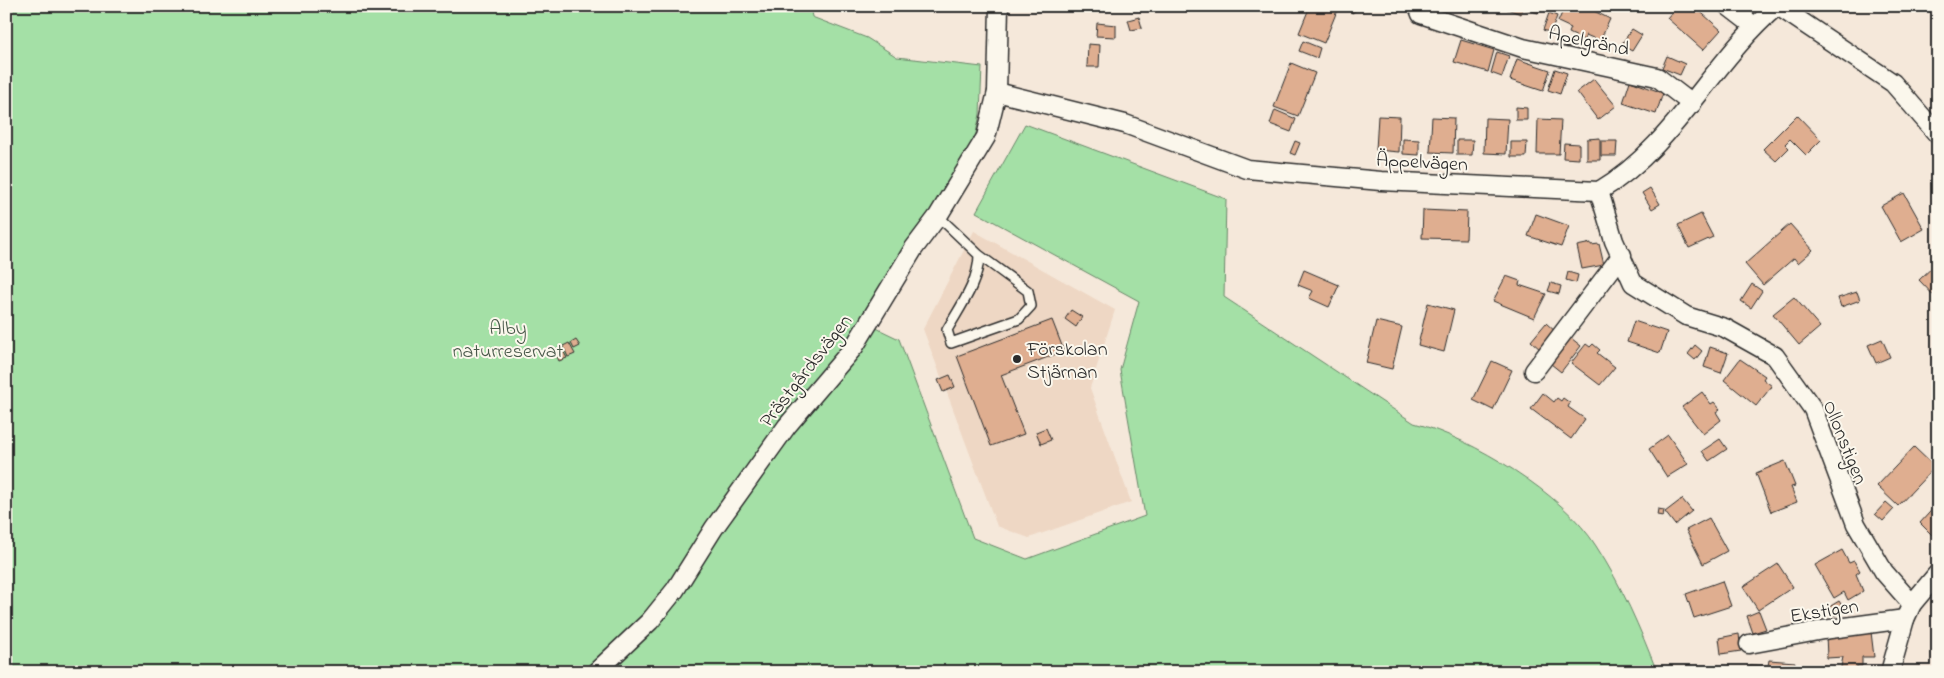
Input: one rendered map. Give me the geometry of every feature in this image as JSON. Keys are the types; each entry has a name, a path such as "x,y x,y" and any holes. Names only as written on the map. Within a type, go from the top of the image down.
{"street":[{"name":"Prästgårdsvägen","path":"596,672 650,621 675,590 714,528 787,426 854,347 914,248 938,216 986,137 996,92 999,6"},
{"name":"Apelgränd","path":"1418,6 1421,14 1523,48 1657,77 1692,104"},
{"path":"1728,6 1754,26"},
{"path":"1599,191 1623,177 1692,104 1754,26 1778,6 1893,83 1938,135"},
{"name":"Äppelvägen","path":"996,92 1126,124 1246,169 1381,181 1599,191"},
{"name":"Ollonstigen","path":"1599,191 1614,241 1633,283 1686,316 1725,328 1774,356 1813,410 1856,524 1908,612"},
{"path":"1534,371 1622,256"},
{"path":"1890,672 1908,612 1938,574"},
{"name":"Ekstigen","path":"1749,644 1908,612"}],"lane":[{"path":"938,216 979,255 1028,291 1032,306 1019,320 951,343 947,330 973,284 979,267 979,255"}],"shaded area":[{"name":"Förskolan Stjärnan","path":"974,231 1115,310 1090,388 1131,502 1029,538 997,526 923,329"}],"green space":[{"name":"Alby naturreservat","path":"6,6 810,6 812,17 867,38 897,57 982,67 980,114 975,138 949,188 870,325 899,339 973,538 1027,559 1145,516 1120,370 1139,301 976,212 1025,124 1226,199 1224,297 1414,423 1437,430 1489,455 1540,488 1562,507 1581,526 1596,546 1614,576 1630,607 1657,672 6,672"}],"building":[{"path":"1310,6 1339,6 1324,43 1299,33"},
{"path":"1348,6 1360,6 1361,7 1352,13"},
{"path":"1473,6 1489,6 1488,10"},
{"path":"1507,6 1541,6 1538,13 1523,8 1521,14 1507,9"},
{"path":"1565,6 1584,6 1610,19 1600,41 1586,35 1584,40 1569,33 1571,28 1558,22"},
{"path":"1677,6 1694,6 1721,30 1703,50 1667,18"},
{"path":"1549,13 1557,16 1551,33 1543,30"},
{"path":"1139,17 1142,28 1131,30 1128,20"},
{"path":"1097,23 1116,25 1116,37 1096,36"},
{"path":"1632,29 1642,35 1632,51 1621,45"},
{"path":"1461,40 1494,50 1488,72 1454,62"},
{"path":"1303,41 1320,48 1317,58 1299,51"},
{"path":"1088,44 1100,45 1099,67 1087,67"},
{"path":"1497,52 1509,56 1502,77 1491,73"},
{"path":"1667,56 1685,64 1680,75 1662,68"},
{"path":"1517,59 1550,70 1543,91 1510,80"},
{"path":"1291,63 1315,73 1298,116 1274,107"},
{"path":"1555,69 1567,73 1560,94 1548,90"},
{"path":"1594,79 1616,106 1598,120 1577,92"},
{"path":"1630,81 1663,93 1656,114 1623,103"},
{"path":"1516,107 1527,108 1527,120 1516,120"},
{"path":"1275,110 1296,119 1291,132 1270,124"},
{"path":"1797,115 1821,140 1806,155 1790,139 1785,144 1789,148 1776,161 1763,149"},
{"path":"1378,116 1400,117 1399,152 1376,150"},
{"path":"1432,117 1454,118 1453,153 1430,152"},
{"path":"1485,118 1508,119 1506,154 1484,153"},
{"path":"1538,119 1561,120 1559,154 1537,154"},
{"path":"1600,138 1600,160 1587,160 1587,139"},
{"path":"1403,139 1419,140 1419,155 1403,154"},
{"path":"1457,140 1473,140 1472,155 1457,155"},
{"path":"1295,141 1300,143 1295,155 1290,153"},
{"path":"1601,141 1617,141 1616,156 1601,156"},
{"path":"1511,142 1527,142 1526,157 1511,157"},
{"path":"1564,143 1579,144 1579,159 1563,158"},
{"path":"1650,188 1660,204 1652,209 1642,193"},
{"path":"1904,193 1924,229 1901,242 1881,206"},
{"path":"1423,210 1467,212 1466,239 1422,238"},
{"path":"1536,214 1569,226 1561,247 1528,236"},
{"path":"1701,214 1713,237 1689,248 1678,225"},
{"path":"1790,224 1813,250 1798,263 1794,258 1763,285 1745,264"},
{"path":"1591,243 1591,245 1599,244 1604,265 1582,269 1577,246"},
{"path":"1938,262 1938,300 1919,280"},
{"path":"1304,270 1339,285 1329,307 1309,298 1313,291 1298,285"},
{"path":"1568,272 1578,275 1576,283 1566,280"},
{"path":"1506,276 1520,281 1519,285 1546,294 1534,318 1493,301"},
{"path":"1551,283 1561,286 1559,294 1548,291"},
{"path":"1752,284 1762,291 1751,308 1741,301"},
{"path":"1857,292 1860,300 1841,307 1838,298"},
{"path":"1794,297 1820,327 1799,345 1773,314"},
{"path":"1428,303 1454,310 1444,352 1418,345"},
{"path":"1071,310 1082,317 1076,327 1065,319"},
{"path":"1052,320 1064,351 1001,375 1024,434 991,446 957,356"},
{"path":"1376,321 1402,327 1392,369 1366,363"},
{"path":"1634,321 1667,332 1660,353 1627,342"},
{"path":"1546,323 1557,333 1542,351 1531,341"},
{"path":"1571,338 1581,346 1561,372 1551,364"},
{"path":"1882,339 1890,357 1876,363 1868,345"},
{"path":"576,340 580,346 574,349 571,343"},
{"path":"569,343 575,354 568,357 563,346"},
{"path":"1586,344 1590,347 1593,344 1600,350 1597,353 1615,367 1600,385 1571,363"},
{"path":"1695,345 1702,351 1695,360 1688,354"},
{"path":"561,347 567,358 559,361 554,350"},
{"path":"1710,347 1728,353 1721,373 1704,367"},
{"path":"1740,359 1765,376 1763,379 1772,386 1756,406 1724,380"},
{"path":"1492,361 1512,370 1493,410 1473,400"},
{"path":"950,375 955,387 943,392 938,380"},
{"path":"1702,392 1711,404 1714,402 1720,409 1716,412 1721,420 1703,434 1682,407"},
{"path":"1543,393 1554,402 1557,398 1561,401 1563,398 1570,403 1568,407 1585,419 1571,439 1531,409"},
{"path":"1046,428 1051,440 1041,444 1036,432"},
{"path":"1668,435 1688,464 1667,477 1649,449"},
{"path":"1720,439 1727,449 1709,461 1702,451"},
{"path":"1914,447 1935,467 1898,506 1877,486"},
{"path":"1785,461 1795,486 1791,487 1797,502 1771,512 1756,473"},
{"path":"1682,499 1692,511 1675,525 1665,512"},
{"path":"1886,502 1894,509 1883,521 1875,514"},
{"path":"1938,503 1938,533 1934,537 1920,523"},
{"path":"1658,509 1664,510 1663,516 1657,515"},
{"path":"1709,518 1727,551 1703,564 1686,530"},
{"path":"1842,550 1849,563 1854,561 1860,571 1856,574 1863,591 1848,600 1844,592 1834,598 1815,565"},
{"path":"1778,564 1793,587 1758,610 1743,587"},
{"path":"1722,581 1731,606 1694,618 1686,594"},
{"path":"1839,601 1845,610 1835,616 1829,607"},
{"path":"1759,611 1766,629 1753,633 1747,616"},
{"path":"1871,632 1874,657 1862,657 1862,666 1857,666 1857,672 1840,672 1843,657 1827,658 1826,634"},
{"path":"1739,634 1741,651 1721,654 1719,638"},
{"path":"1769,660 1795,662 1794,672 1749,672 1750,665 1768,666"}],"place":[{"name":"Förskolan Stjärnan","path":"1017,359"}]}
